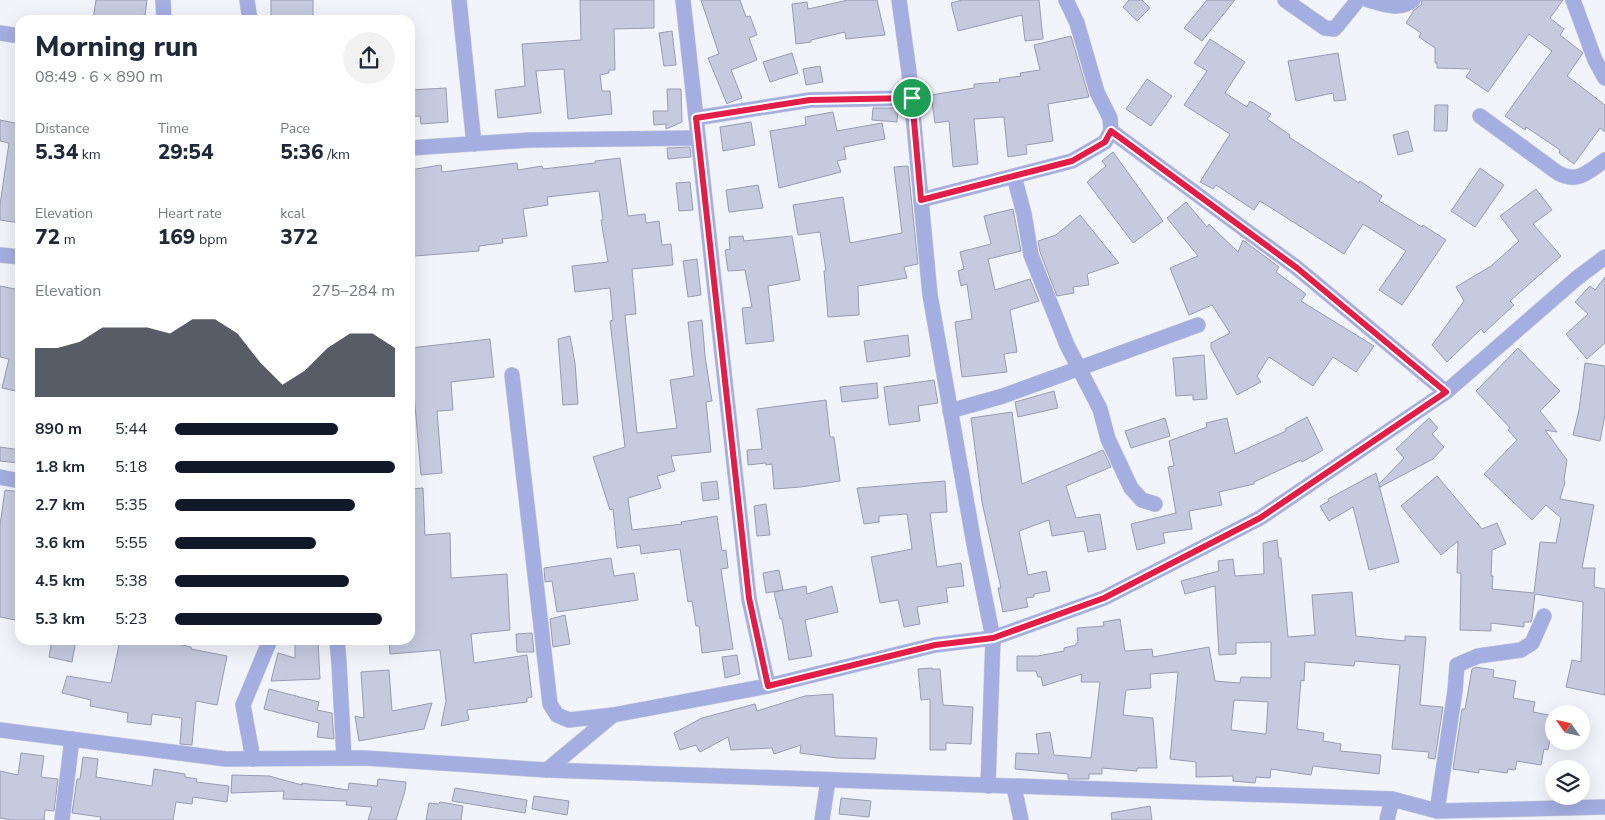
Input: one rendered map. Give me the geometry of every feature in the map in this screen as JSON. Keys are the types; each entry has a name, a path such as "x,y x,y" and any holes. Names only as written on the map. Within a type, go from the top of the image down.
{"street":[{"path":"163,0 164,15"},
{"path":"247,0 249,15"},
{"path":"459,0 474,144"},
{"path":"683,0 749,598 768,686"},
{"path":"899,0 912,98 930,295 974,544 993,638 992,716 988,786"},
{"path":"921,200 1072,161 1105,142 1111,131 1110,118 1097,92 1077,23 1066,0"},
{"path":"1285,0 1325,28 1330,29 1334,29 1337,26 1358,0"},
{"path":"1368,0 1394,6 1403,6 1412,0"},
{"path":"1589,0 1575,5 1595,60 1605,78"},
{"path":"0,33 15,35"},
{"path":"696,118 810,100 912,98"},
{"path":"1480,116 1567,178 1582,175 1605,160"},
{"path":"1111,131 1297,268 1446,392"},
{"path":"415,148 530,140 698,138"},
{"path":"1014,176 1024,214 1030,255 1068,345 1100,409 1108,439 1131,488 1142,500 1155,504"},
{"path":"0,255 15,256"},
{"path":"512,375 550,704 557,715 569,720 768,686 935,645 993,638 1104,598 1260,518 1446,392 1577,278 1605,257"},
{"path":"950,411 1003,396 1198,325"},
{"path":"0,478 15,480"},
{"path":"1437,811 1457,665 1478,656 1521,650 1532,643 1544,616"},
{"path":"253,759 243,705 268,645"},
{"path":"338,645 344,758"},
{"path":"547,770 613,714"},
{"path":"0,730 226,759 365,758 547,770 1392,799 1437,811 1605,808"},
{"path":"62,820 72,739"},
{"path":"822,820 828,780"},
{"path":"1014,787 1020,820"},
{"path":"1386,820 1392,799"}],"building":[{"path":"96,0 147,0 145,15 94,15"},
{"path":"271,0 313,0 313,15 271,15"},
{"path":"580,0 654,0 654,28 614,29 615,70 609,70 609,73 600,75 602,91 610,91 612,114 568,119 564,69 536,71 541,113 498,118 495,90 525,86 522,44 581,40"},
{"path":"701,0 740,0 746,17 750,16 757,35 749,38 757,60 731,70 742,98 727,104 708,58 719,54"},
{"path":"848,0 877,0 885,35 846,39 845,32 811,40 811,42 796,44 792,4 807,2 808,9"},
{"path":"962,0 1039,0 1043,39 1025,41 1022,15 958,31 951,3"},
{"path":"1129,0 1142,0 1150,8 1137,21 1123,7"},
{"path":"1207,0 1235,0 1202,41 1184,28"},
{"path":"1422,0 1563,0 1550,18 1564,29 1560,35 1583,53 1567,76 1605,105 1605,132 1600,128 1574,164 1559,153 1560,150 1526,127 1525,130 1505,116 1552,51 1529,34 1488,92 1466,77 1471,69 1437,68 1435,48 1419,37 1421,33 1406,23 1414,10 1421,5"},
{"path":"672,31 676,65 664,66 659,33"},
{"path":"1071,36 1089,97 1048,104 1053,141 1026,145 1027,154 1008,157 1004,117 974,119 978,164 953,167 949,121 935,123 931,95 974,88 974,84 1000,82 999,79 1021,76 1020,73 1040,70 1034,45"},
{"path":"1210,39 1245,62 1225,93 1247,107 1250,101 1271,114 1267,119 1290,135 1289,137 1382,196 1379,201 1446,240 1402,305 1379,290 1406,251 1363,224 1344,254 1260,201 1254,210 1216,185 1213,189 1200,182 1230,134 1184,105 1207,71 1194,63"},
{"path":"792,53 798,73 770,82 763,62"},
{"path":"1338,53 1346,100 1334,101 1333,93 1296,101 1288,61"},
{"path":"820,66 823,82 806,85 803,69"},
{"path":"1147,79 1172,96 1151,126 1126,109"},
{"path":"446,88 448,122 421,124 420,116 415,116 415,90"},
{"path":"667,89 681,89 682,122 666,129 666,124 654,125 653,111 668,111"},
{"path":"1435,105 1448,105 1447,131 1434,131"},
{"path":"873,108 898,108 897,122 872,120"},
{"path":"833,112 837,131 882,123 885,139 844,147 846,159 837,161 841,172 779,188 770,131 806,125 805,117"},
{"path":"0,120 15,123 15,222 0,220 0,205 9,143 0,141"},
{"path":"751,122 755,145 723,151 720,127"},
{"path":"1408,131 1413,151 1398,155 1393,135"},
{"path":"690,147 691,157 668,159 667,148"},
{"path":"1113,152 1163,221 1133,243 1087,182 1106,166 1102,161"},
{"path":"620,158 628,216 645,214 646,223 659,221 662,245 671,244 673,265 632,269 636,314 625,315 637,433 677,428 670,380 694,376 688,322 702,320 712,401 706,402 711,452 671,456 675,471 657,476 661,488 628,498 632,530 682,524 681,522 717,516 722,551 726,550 728,568 721,569 733,649 702,653 699,626 696,626 692,601 688,602 680,549 641,554 640,545 617,548 613,509 610,510 593,457 625,447 610,321 613,320 610,288 575,292 572,266 608,262 601,220 603,220 599,191 547,197 548,205 523,209 527,236 502,239 503,243 479,246 479,251 415,256 415,169 441,165 442,172 517,163 518,170 542,166 543,169 595,163 595,161"},
{"path":"908,166 918,264 904,267 907,278 858,286 859,315 828,317 824,271 826,271 820,232 798,235 793,205 843,197 850,243 902,233 894,167"},
{"path":"1480,168 1504,185 1475,227 1451,211"},
{"path":"690,182 693,210 679,211 676,183"},
{"path":"758,185 763,208 729,212 726,190"},
{"path":"1536,189 1552,210 1533,224 1561,256 1510,301 1514,305 1484,333 1481,329 1447,362 1432,345 1464,301 1456,287 1491,266 1519,241 1500,216"},
{"path":"1186,202 1207,227 1209,224 1238,252 1243,240 1279,267 1276,272 1306,294 1301,301 1374,346 1356,372 1333,357 1313,386 1269,357 1257,376 1261,382 1237,395 1211,348 1211,343 1230,333 1212,305 1189,315 1170,268 1198,256 1167,218"},
{"path":"1013,209 1021,251 988,259 995,290 1030,279 1039,301 1010,310 1017,352 1004,354 1007,372 962,377 955,322 972,319 967,284 961,286 958,271 964,269 960,252 991,244 984,216"},
{"path":"1080,215 1119,263 1087,274 1089,285 1073,287 1074,293 1057,296 1040,252 1038,241 1056,235"},
{"path":"743,236 744,241 792,236 800,280 768,286 774,341 746,344 742,308 752,307 745,270 728,271 725,250 730,249 729,237"},
{"path":"697,259 701,295 688,297 683,261"},
{"path":"1605,277 1605,343 1587,359 1566,334 1588,314 1575,302 1590,286 1595,290"},
{"path":"0,286 15,289 15,391 2,388 9,359 0,357"},
{"path":"908,335 910,356 867,362 864,341"},
{"path":"570,336 575,363 578,404 563,405 558,339"},
{"path":"490,339 494,377 451,382 453,410 437,411 442,473 421,475 415,406 415,347"},
{"path":"1518,348 1560,391 1540,411 1557,432 1545,430 1567,460 1565,482 1560,499 1594,505 1582,568 1595,568 1594,587 1605,589 1605,695 1566,687 1572,660 1581,662 1583,602 1535,594 1531,622 1524,622 1524,627 1491,623 1491,631 1460,630 1461,573 1457,573 1458,541 1441,555 1401,506 1437,476 1482,529 1497,523 1506,544 1492,550 1492,589 1534,593 1540,542 1556,543 1561,518 1546,505 1532,520 1484,474 1517,440 1508,430 1510,428 1476,391"},
{"path":"1204,355 1207,399 1193,400 1193,395 1176,396 1173,358"},
{"path":"1585,363 1605,366 1605,415 1600,441 1573,435 1579,410"},
{"path":"934,380 938,403 918,406 920,421 889,425 884,387"},
{"path":"877,383 878,398 842,402 840,387"},
{"path":"1054,391 1058,408 1018,417 1015,402"},
{"path":"826,400 830,437 834,437 840,481 774,489 772,464 748,465 747,450 762,449 757,409"},
{"path":"1012,412 1022,484 1103,450 1111,467 1066,486 1076,518 1100,514 1106,549 1088,552 1084,531 1052,536 1049,520 1019,531 1028,575 1046,571 1050,591 1034,594 1034,597 1026,598 1028,607 1003,612 998,588 1001,588 982,502 971,418"},
{"path":"1307,417 1323,450 1302,462 1301,460 1254,482 1254,484 1219,492 1222,505 1189,511 1192,529 1163,533 1165,543 1137,550 1131,524 1176,513 1168,467 1174,466 1169,441 1207,427 1206,423 1227,418 1235,454 1286,431 1285,429"},
{"path":"1165,418 1170,436 1131,448 1125,431"},
{"path":"1429,418 1438,428 1432,434 1444,447 1433,459 1380,487 1379,485 1399,562 1369,570 1353,507 1329,521 1320,506 1329,501 1328,499 1376,473 1379,484 1404,458 1396,449"},
{"path":"0,447 15,449 15,462 0,461"},
{"path":"717,481 719,499 703,501 701,483"},
{"path":"945,481 947,512 930,513 937,567 961,563 964,586 946,588 948,602 917,607 920,624 904,627 898,600 880,603 871,557 912,549 907,514 879,516 879,522 864,524 857,488"},
{"path":"423,488 425,535 450,533 451,578 507,574 510,630 471,634 474,663 527,655 532,697 527,698 527,702 467,710 469,720 441,726 446,701 440,650 390,654 389,645 415,645 415,489"},
{"path":"5,490 15,491 15,620 0,617 0,525"},
{"path":"766,504 770,535 757,536 754,506"},
{"path":"1277,540 1279,558 1281,558 1288,637 1315,635 1312,595 1352,592 1356,636 1405,641 1405,636 1426,637 1420,705 1443,707 1435,759 1428,758 1429,752 1392,749 1400,665 1355,661 1354,666 1305,662 1304,681 1301,680 1297,729 1324,733 1323,741 1341,744 1340,751 1381,755 1379,774 1313,766 1311,775 1271,769 1270,778 1256,777 1255,783 1233,781 1233,776 1196,777 1196,762 1170,759 1178,672 1150,674 1151,688 1126,690 1123,715 1153,718 1157,768 1137,768 1137,771 1102,768 1102,774 1089,774 1089,779 1068,779 1068,774 1015,769 1016,753 1039,754 1036,734 1050,732 1054,755 1091,758 1100,682 1081,682 1082,674 1043,686 1041,677 1038,677 1036,671 1017,671 1017,656 1038,656 1064,651 1064,648 1076,645 1078,643 1077,628 1104,626 1103,622 1120,619 1125,651 1152,649 1153,657 1209,647 1215,681 1240,683 1241,677 1271,678 1271,642 1236,643 1236,654 1219,655 1215,586 1185,594 1181,581 1219,571 1218,561 1233,559 1235,576 1264,574 1263,543","holes":["1234,700 1268,702 1266,734 1231,730"]},
{"path":"611,558 614,576 634,573 638,600 557,612 552,581 545,582 544,568"},
{"path":"779,570 783,590 766,593 763,573"},
{"path":"806,586 807,594 832,586 838,612 805,620 812,656 789,660 782,619 780,619 774,592"},
{"path":"565,615 570,644 553,647 550,619"},
{"path":"532,633 534,652 517,652 516,634"},
{"path":"51,645 75,645 72,662 49,657"},
{"path":"119,645 182,645 191,647 191,649 227,656 217,705 196,701 192,745 180,744 182,718 152,714 151,725 127,722 128,713 90,706 91,700 62,693 67,676 111,683"},
{"path":"295,645 318,645 320,679 271,681 278,653 295,658"},
{"path":"737,655 740,674 725,678 722,657"},
{"path":"1476,667 1494,670 1493,677 1516,681 1513,698 1535,702 1533,712 1545,714 1545,749 1541,765 1517,761 1515,770 1508,769 1507,773 1479,769 1479,773 1453,769 1462,709 1465,709 1472,669"},
{"path":"918,669 940,669 943,705 973,707 971,744 946,743 946,750 930,750 930,699 921,700"},
{"path":"389,670 392,711 432,703 424,729 359,741 355,716 364,718 361,672"},
{"path":"269,689 319,702 317,710 332,713 334,739 317,737 319,723 264,709"},
{"path":"833,694 835,736 877,738 875,759 837,758 800,753 801,745 774,754 772,748 731,750 728,737 700,752 696,745 680,750 674,733 702,718 755,704 757,711 805,696"},
{"path":"21,753 44,756 41,777 58,779 54,811 45,810 44,820 0,818 0,771 18,775"},
{"path":"83,757 98,759 96,777 152,786 154,769 185,774 185,777 197,779 196,782 229,786 227,802 193,797 192,804 176,802 173,820 100,820 101,817 72,813 77,779 80,779"},
{"path":"232,775 269,776 302,785 302,783 348,790 349,783 377,786 378,779 406,782 396,820 368,820 372,807 346,805 347,801 283,799 284,791 231,793"},
{"path":"455,788 527,800 525,813 452,801"},
{"path":"534,796 569,801 567,815 532,809"},
{"path":"841,798 871,801 869,817 839,814"},
{"path":"440,802 463,806 461,820 426,820 429,803 439,804"},
{"path":"1150,806 1152,820 1112,820 1111,813"}],"route":[{"path":"912,98 921,200 1072,161 1105,142 1111,131 1297,268 1446,392 1260,518 1104,598 993,638 935,645 768,686 749,598 696,118 810,100 912,98"}]}
